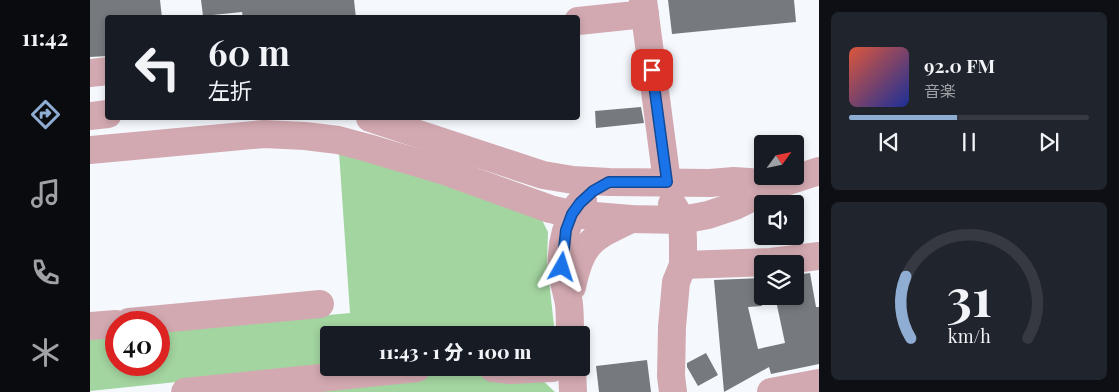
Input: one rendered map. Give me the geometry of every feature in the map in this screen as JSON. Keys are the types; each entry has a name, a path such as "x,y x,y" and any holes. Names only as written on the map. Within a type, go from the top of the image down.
{"street":[{"path":"580,21 644,7 655,182 672,203 682,220 683,265 676,282 672,326 670,376 673,392"},
{"path":"90,73 105,71"},
{"path":"90,116 105,114"},
{"path":"376,120 543,176 609,182 710,183 734,180 754,182"},
{"path":"90,150 264,134 338,140 445,171 550,209 572,214 631,219 682,220 708,215 735,206 777,185"},
{"path":"804,176 819,171"},
{"path":"543,176 563,194 572,214 582,252"},
{"path":"570,326 569,302 562,267 566,230 572,214 580,203 593,191 609,182"},
{"path":"569,302 576,268 582,252 596,238 631,219"},
{"path":"683,265 771,262 819,256"},
{"path":"170,318 320,304"},
{"path":"90,326 105,325"},
{"path":"185,392 265,388 356,376"},
{"path":"572,376 573,392"}],"green space":[{"path":"339,152 424,178 542,220 548,232 547,262 554,326 320,326 320,367 90,391 90,337 105,336 105,376 170,376 170,330 350,313"},
{"path":"423,376 485,376 508,380 540,378 555,392 294,392"}],"building":[{"path":"90,0 160,0 162,15 105,15 105,56 90,57"},
{"path":"201,0 354,0 356,15 242,15 242,12 203,15"},
{"path":"668,0 794,0 796,22 672,34"},
{"path":"641,107 644,123 596,128 595,111"},
{"path":"810,273 816,307 819,307 819,364 771,374 769,367 724,392 714,280 754,278 754,305 762,306 748,307 758,349 785,343 777,305 804,305 804,274"},
{"path":"706,353 718,375 698,386 687,367 687,363"},
{"path":"647,360 651,392 599,392 596,366"}],"route":[{"path":"562,267 566,230 572,214 580,203 593,191 609,182 667,182 652,70"}]}
